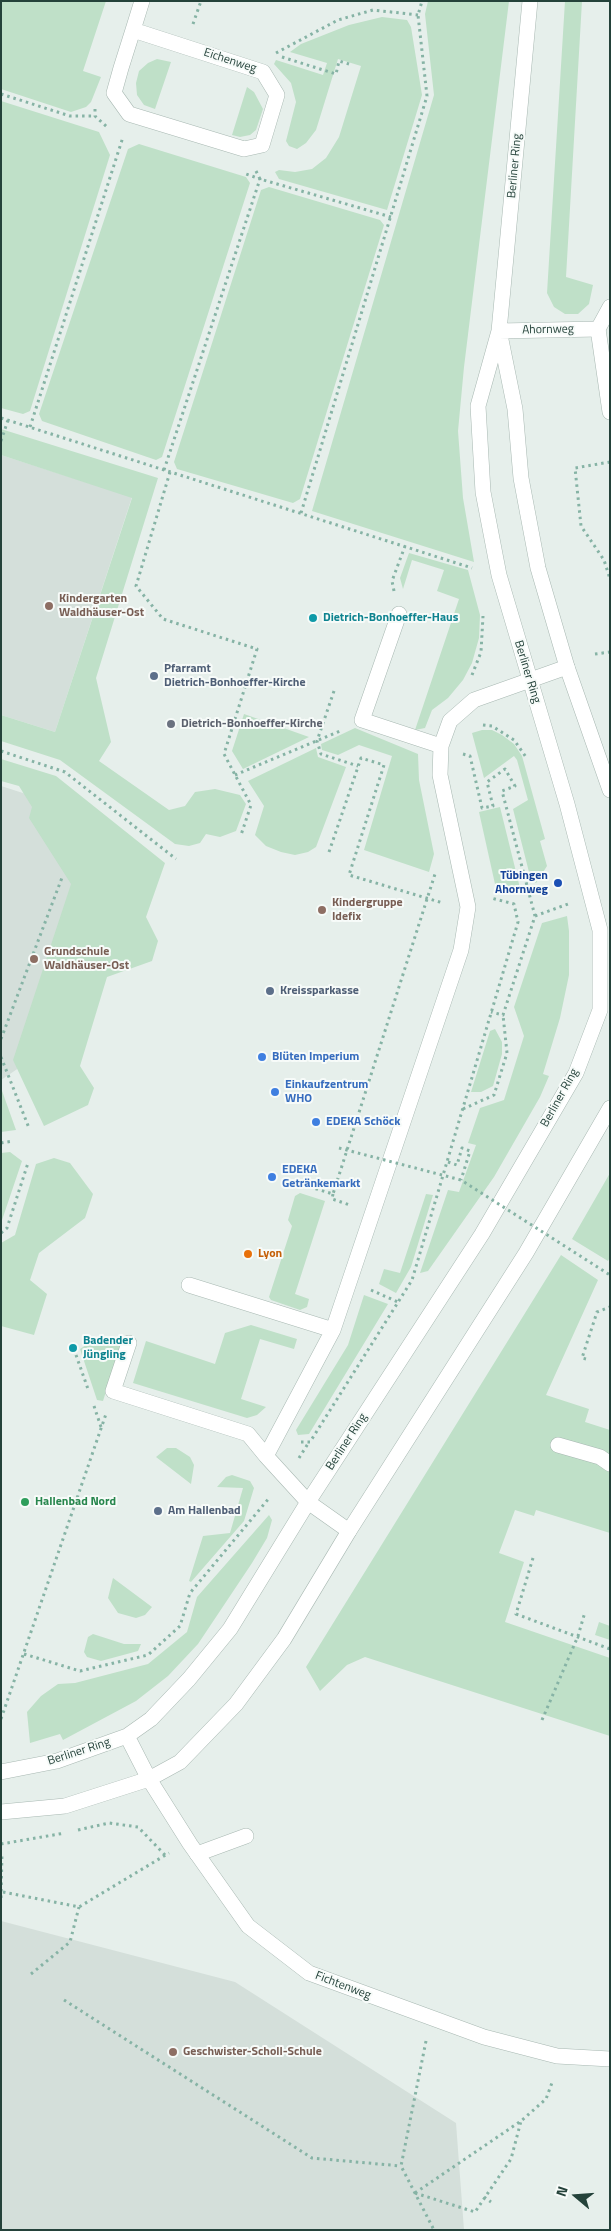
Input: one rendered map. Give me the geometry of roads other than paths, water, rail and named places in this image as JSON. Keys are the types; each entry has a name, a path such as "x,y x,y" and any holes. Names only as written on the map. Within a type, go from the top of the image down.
{"street":[{"path":"133,30 142,1"},
{"name":"Berliner Ring","path":"1,1772 57,1761 127,1736 151,1719 190,1679 230,1629 308,1502 482,1234 576,1072 606,1013 600,930 567,804 499,575 483,492 478,406 499,331 530,1"},
{"name":"Eichenweg","path":"133,30 263,72 277,95 262,145 244,149 130,114 114,93 133,30"},
{"path":"610,307 598,329 610,412"},
{"name":"Ahornweg","path":"499,331 598,329"},
{"name":"Berliner Ring","path":"499,331 516,409 520,478 538,568 567,667 610,790"},
{"path":"399,614 362,720 441,746"},
{"path":"266,1456 333,1330 460,950 468,907 440,775 441,746 450,721 474,700 567,667"},
{"path":"1,1812 65,1806 149,1779 180,1762 236,1704 284,1639 349,1531 526,1253 610,1108"},
{"path":"189,1285 333,1330"},
{"path":"129,1343 113,1391 248,1434 308,1502 349,1531"},
{"path":"558,1445 600,1457 610,1464"},
{"name":"Fichtenweg","path":"127,1736 149,1779 194,1849 248,1926 309,1973 484,2037 557,2056 610,2059"},
{"path":"194,1849 246,1836"}],"place":[{"name":"Kindergarten Waldhäuser-Ost","path":"49,606"},
{"name":"Dietrich-Bonhoeffer-Haus","path":"313,618"},
{"name":"Pfarramt Dietrich-Bonhoeffer-Kirche","path":"154,676"},
{"name":"Dietrich-Bonhoeffer-Kirche","path":"171,724"},
{"name":"Tübingen Ahornweg","path":"558,883"},
{"name":"Kindergruppe Idefix","path":"322,910"},
{"name":"Grundschule Waldhäuser-Ost","path":"34,959"},
{"name":"Kreissparkasse","path":"270,991"},
{"name":"Blüten Imperium","path":"262,1057"},
{"name":"Einkaufzentrum WHO","path":"275,1092"},
{"name":"EDEKA Schöck","path":"316,1122"},
{"name":"EDEKA Getränkemarkt","path":"272,1177"},
{"name":"Lyon","path":"248,1254"},
{"name":"Badender Jüngling","path":"73,1348"},
{"name":"Hallenbad Nord","path":"25,1502"},
{"name":"Am Hallenbad","path":"158,1511"},
{"name":"Geschwister-Scholl-Schule","path":"173,2052"}]}
